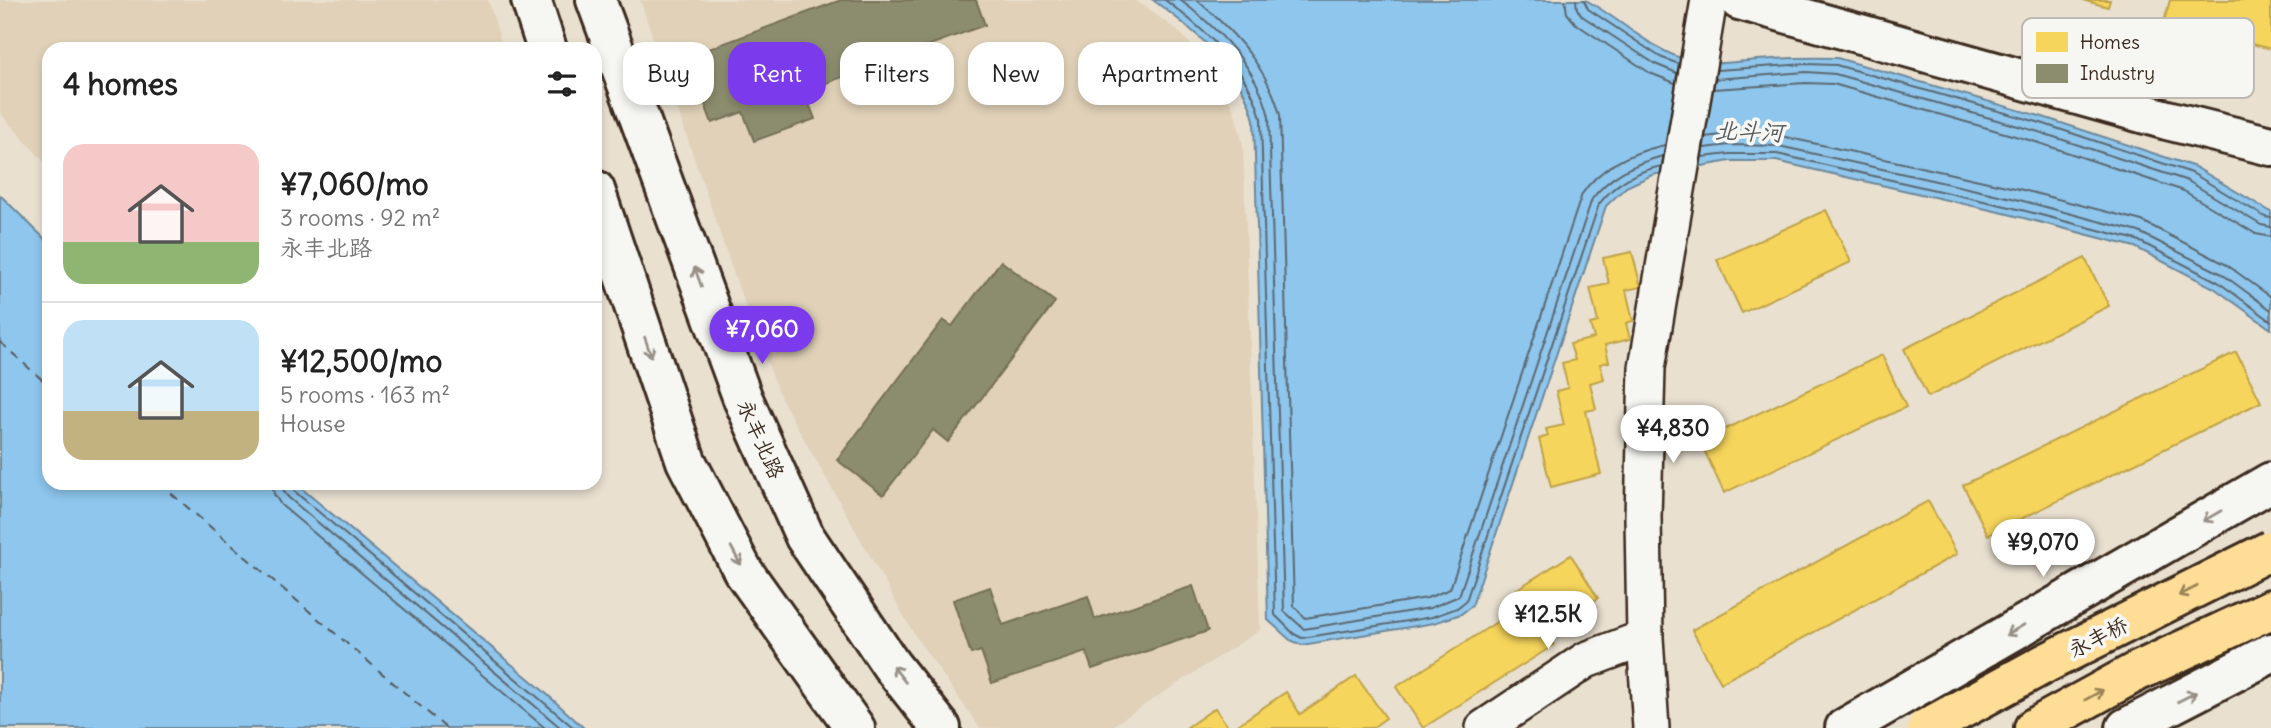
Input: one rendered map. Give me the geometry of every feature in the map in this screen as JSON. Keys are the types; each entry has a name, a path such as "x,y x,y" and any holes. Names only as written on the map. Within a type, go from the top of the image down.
{"main road":[{"path":"531,0 545,42"},
{"name":"永丰北路","path":"596,0 743,399 805,537 891,665 941,728"},
{"path":"1739,0 2022,79"},
{"path":"2089,98 2271,146"},
{"path":"602,211 686,461 743,571 855,728"},
{"path":"1845,728 2271,482"},
{"name":"永丰桥","path":"1927,728 2046,663 2271,550"},
{"path":"2034,728 2136,672 2271,609"},
{"path":"2126,728 2271,653"}],"street":[{"path":"1651,728 1645,638 1643,517 1647,368 1709,0"},
{"path":"1484,728 1586,660 1645,638"}],"shaded area":[{"path":"0,0 488,0 501,42 42,42 42,159 0,113"},
{"path":"640,0 1135,0 1177,30 1188,42 1078,42 1078,105 1232,105 1234,110 1243,145 1260,630 1109,728 980,728 914,634 781,398 738,286 676,105 714,105 714,42 654,42"}],"water":[{"name":"北斗河","path":"1153,0 1586,0 1652,44 1692,61 1717,63 1837,58 2043,117 2195,167 2271,212 2271,329 2214,288 2135,247 2008,214 1776,161 1730,161 1652,175 1626,187 1606,206 1472,606 1461,614 1434,623 1302,645 1290,640 1268,620 1254,120 1242,89 1242,42 1204,42"},
{"path":"0,195 42,236 42,490 303,490 584,728 0,728"}],"building: Homes":[{"path":"2082,0 2110,0 2108,7"},
{"path":"2170,0 2271,0 2271,49 2254,45 2254,18 2165,18"},
{"path":"1826,210 1851,262 1742,313 1717,260"},
{"path":"1632,252 1641,287 1626,290 1633,321 1626,323 1630,339 1605,345 1609,362 1600,364 1604,379 1590,383 1596,409 1586,411 1601,474 1551,487 1539,439 1548,436 1546,429 1564,425 1556,391 1568,388 1562,363 1575,360 1570,344 1594,338 1590,324 1598,322 1590,288 1609,284 1603,258"},
{"path":"2085,258 2109,306 1928,397 1904,349"},
{"path":"2236,352 2261,402 1988,535 1963,485"},
{"path":"1882,355 1906,407 1724,493 1700,441"},
{"path":"1928,501 1957,554 1721,683 1692,630"},
{"path":"1571,555 1598,598 1545,632 1554,645 1423,728 1396,687 1523,605 1514,591"},
{"path":"1356,676 1386,718 1372,728 1233,728 1286,692 1300,714"},
{"path":"1215,708 1229,728 1186,728"}],"building: Industry":[{"path":"841,0 976,0 985,25 938,42 840,42 840,78 826,83 826,42 728,42 728,105 810,105 815,119 754,141 743,112 712,123 705,105 714,105 714,47"},
{"path":"1001,261 1055,302 948,442 933,430 883,495 837,460 943,320 952,326"},
{"path":"1193,586 1208,631 1092,669 1086,652 992,683 981,651 971,654 953,600 990,587 1003,625 1088,596 1095,619"}],"ferry route":[{"path":"0,342 42,380"},
{"path":"167,490 446,728"}]}
